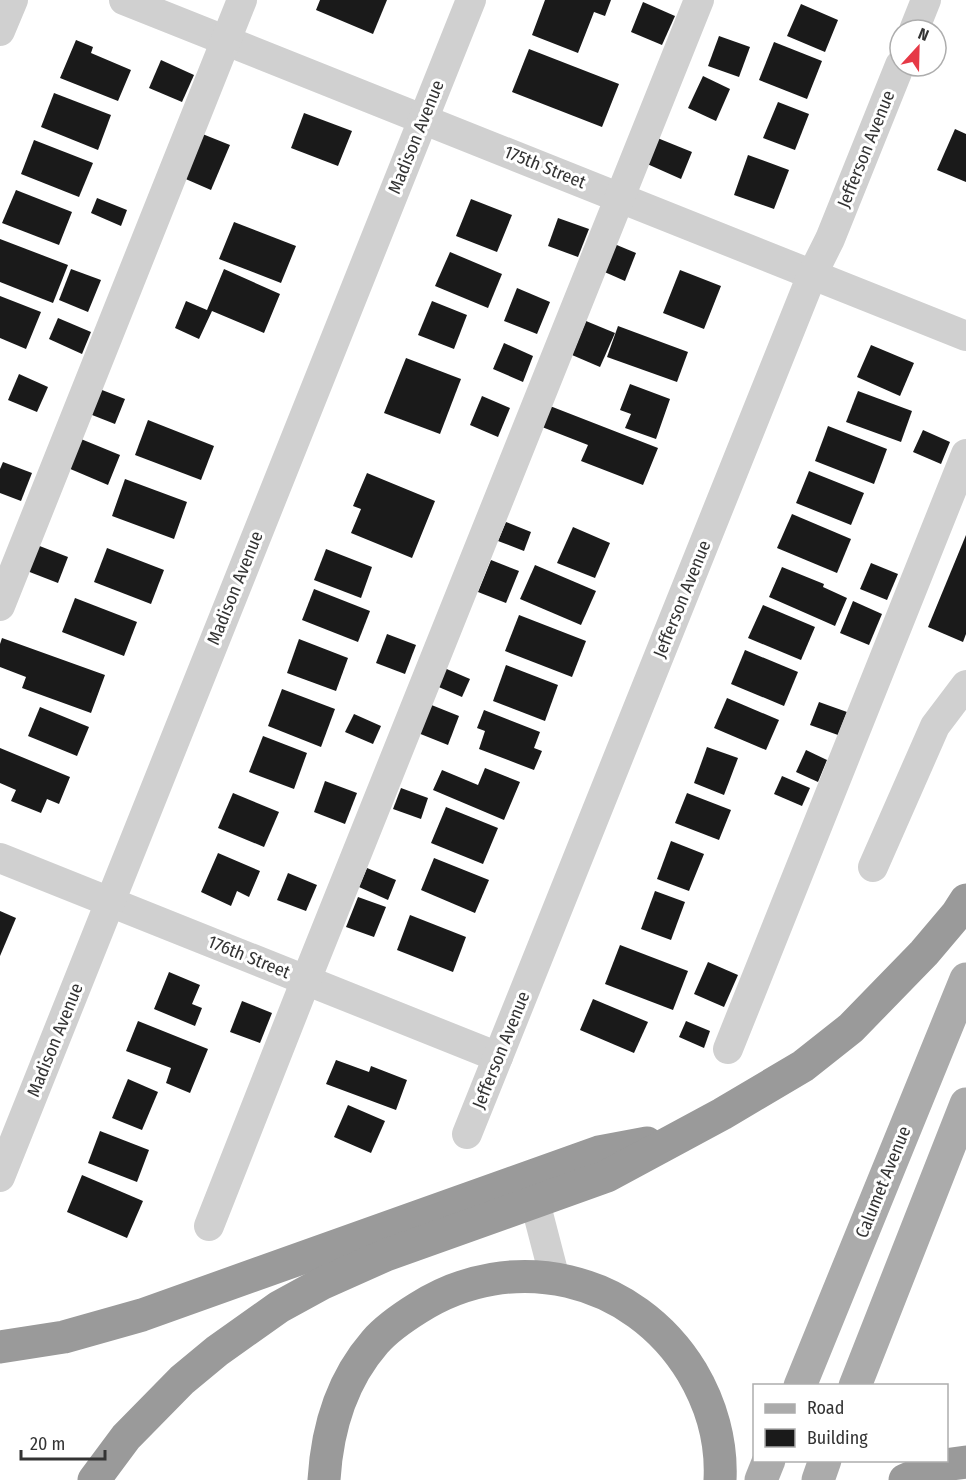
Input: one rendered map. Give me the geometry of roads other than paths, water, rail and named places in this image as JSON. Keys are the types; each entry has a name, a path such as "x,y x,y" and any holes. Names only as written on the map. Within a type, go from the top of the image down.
{"highway":[{"path":"94,1480 126,1437 182,1380 217,1351 279,1307 321,1284 386,1255 607,1176 722,1114 803,1066 851,1028 924,953 966,900"},
{"path":"0,1347 64,1337 142,1315 599,1152 673,1139"},
{"path":"324,1480 326,1445 332,1421 342,1396 363,1357 376,1340 393,1324 442,1294 484,1281 507,1277 555,1279 579,1283 602,1292 642,1315 673,1345 699,1384 709,1405 720,1445 720,1480"},
{"path":"905,1480 937,1466 966,1462"}],"main road":[{"name":"Calumet Avenue","path":"801,1384 966,979"},
{"path":"856,1384 966,1104"},
{"path":"761,1480 769,1462"},
{"path":"818,1480 825,1462"}],"street":[{"path":"0,31 13,0"},
{"name":"175th Street","path":"124,0 966,336"},
{"path":"0,606 242,0"},
{"name":"Madison Avenue","path":"0,1177 471,0"},
{"path":"209,1226 699,0"},
{"path":"919,18 926,0"},
{"name":"Jefferson Avenue","path":"467,1134 812,275 830,239 895,78"},
{"path":"728,1049 966,454"},
{"path":"873,867 935,726 966,685"},
{"name":"176th Street","path":"0,858 498,1057"},
{"path":"535,1202 555,1279"}]}
